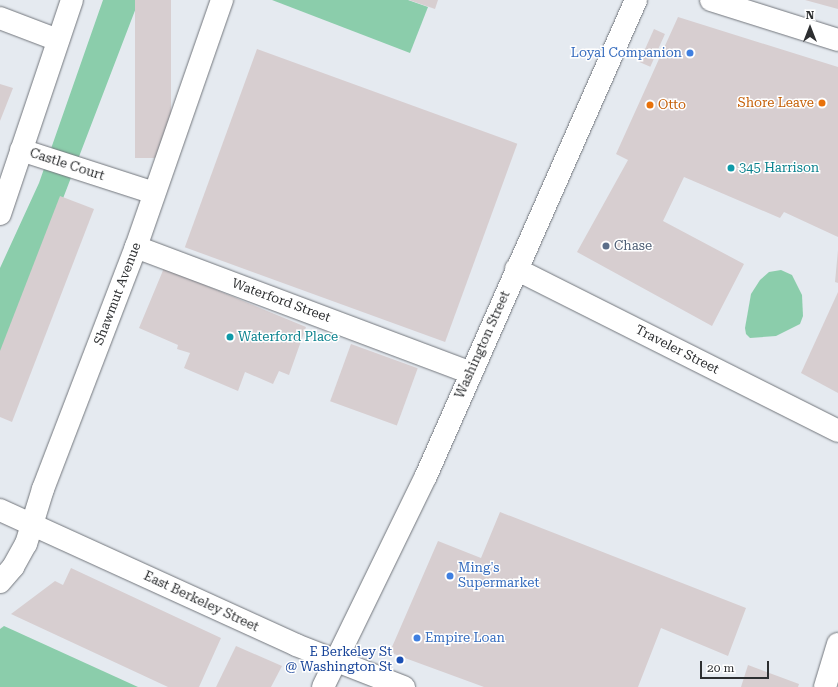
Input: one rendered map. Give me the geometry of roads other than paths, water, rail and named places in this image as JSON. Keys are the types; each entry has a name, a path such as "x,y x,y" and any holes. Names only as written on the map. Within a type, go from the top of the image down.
{"main road":[{"path":"21,150 72,0"},
{"name":"Shawmut Avenue","path":"0,582 21,555 43,489 136,247 222,0"},
{"name":"Washington Street","path":"323,687 426,476 516,269 636,0"},
{"path":"712,0 838,40"},
{"path":"0,18 58,40"},
{"name":"Castle Court","path":"0,214 21,150 154,193"},
{"name":"Waterford Street","path":"136,247 471,373"},
{"name":"Traveler Street","path":"516,269 838,431"},
{"name":"East Berkeley Street","path":"0,510 335,662 404,687"},
{"path":"825,687 838,644"}],"place":[{"name":"Loyal Companion","path":"690,53"},
{"name":"Shore Leave","path":"822,103"},
{"name":"Otto","path":"650,105"},
{"name":"345 Harrison","path":"731,168"},
{"name":"Chase","path":"606,246"},
{"name":"Waterford Place","path":"230,337"},
{"name":"Ming's Supermarket","path":"450,576"},
{"name":"Empire Loan","path":"417,638"},
{"name":"E Berkeley St @ Washington St","path":"400,660"}]}
